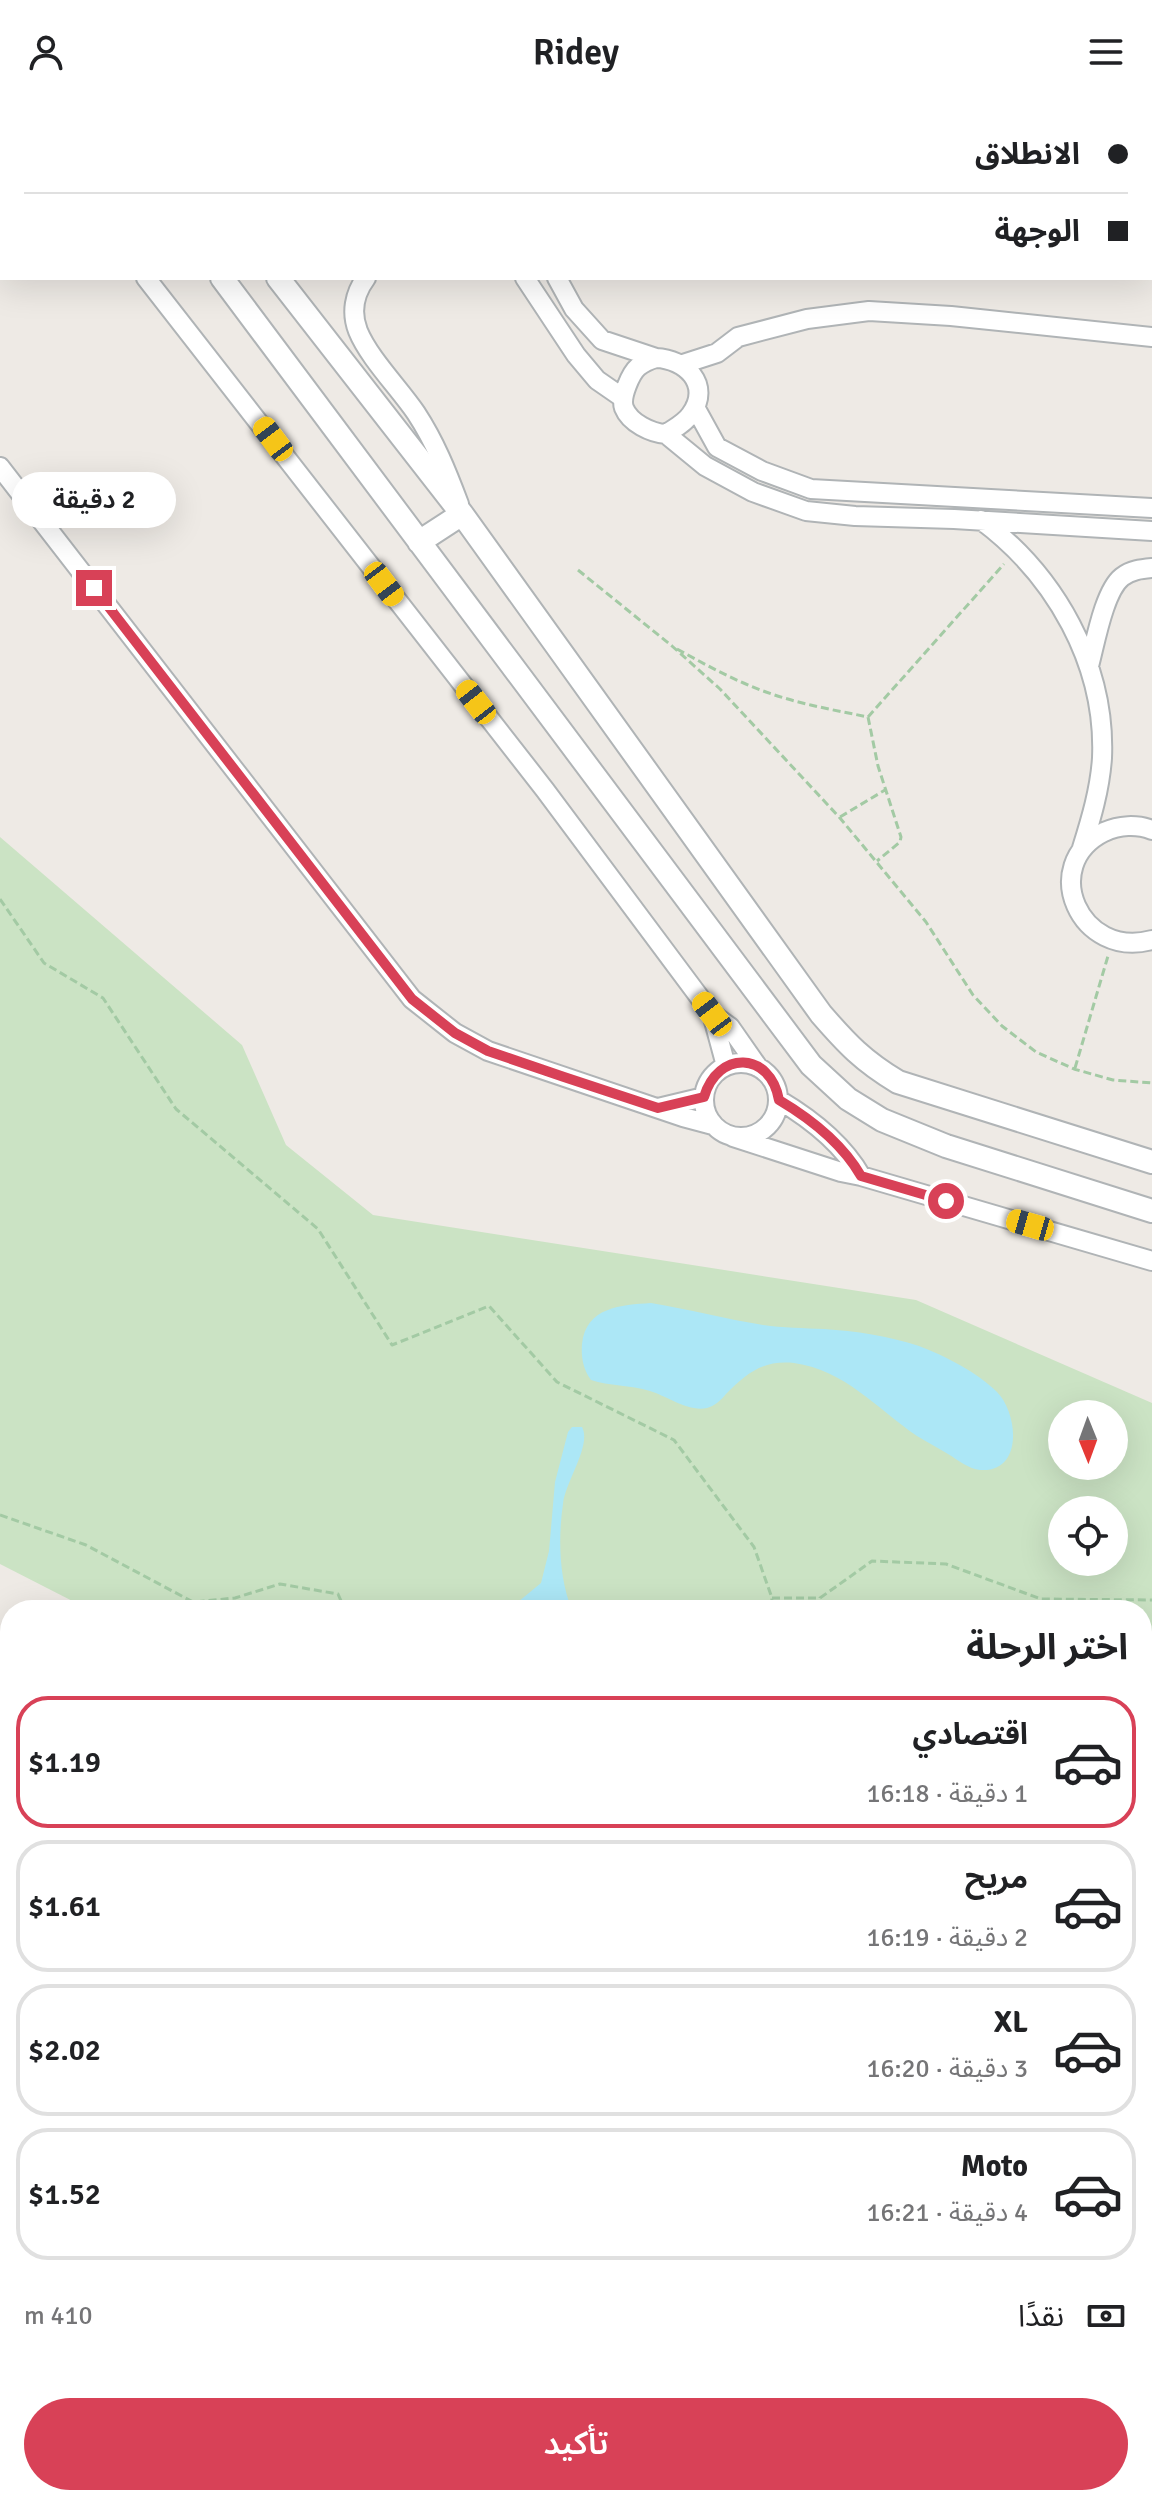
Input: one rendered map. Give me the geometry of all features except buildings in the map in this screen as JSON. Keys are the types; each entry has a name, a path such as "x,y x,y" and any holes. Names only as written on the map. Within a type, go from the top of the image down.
{"street":[{"path":"148,280 545,790 712,1014 730,1027 758,1067 771,1077 779,1100 772,1122 765,1130 733,1137"},
{"path":"223,280 811,1065 828,1083 864,1110 946,1146 1152,1211"},
{"path":"280,280 462,514 821,1014 869,1064 898,1082 1152,1162"},
{"path":"365,280 355,303 358,331 431,438 445,465 462,514"},
{"path":"526,280 576,355 597,380 623,398"},
{"path":"558,280 574,309 602,340 656,358 670,359 683,364 691,373 698,395 695,407 690,416 666,434 644,428 623,407 623,398 635,369 656,358"},
{"path":"683,364 717,353 738,337 807,319 869,311 951,316 1152,337"},
{"path":"695,407 717,447 762,471 811,489 1152,508"},
{"path":"666,434 705,466 753,492 806,511 1152,531"},
{"path":"0,467 412,999 455,1033 488,1051 713,1125 733,1137 841,1172 1152,1261"},
{"path":"419,542 462,514"},
{"path":"981,520 1017,549 1047,584 1071,624 1089,666 1100,711 1102,758 1095,804 1074,866 1071,884 1074,903 1096,933 1113,941 1132,944 1152,940"},
{"path":"1089,666 1110,593 1120,579 1134,570 1152,568"},
{"path":"1082,848 1112,828 1130,825 1152,830"},
{"path":"712,1014 726,1066"},
{"path":"713,1125 707,1115 704,1097 708,1082 726,1066 738,1063 758,1067"},
{"path":"658,1108 704,1097"},
{"path":"779,1100 803,1114 850,1157 861,1176"}],"path":[{"path":"868,717 1017,549"},
{"path":"578,570 720,689 840,818 926,922 973,995 1002,1026 1036,1052 1074,1069 1113,1080 1152,1083"},
{"path":"672,646 718,672 766,692 817,707 868,717"},
{"path":"868,717 885,790 901,837 900,842 876,861"},
{"path":"840,818 885,790"},
{"path":"0,899 44,963 103,998 176,1109 318,1229 392,1345 489,1306 557,1382 674,1440 754,1547 772,1598 820,1598 872,1561 946,1564 1041,1599 1152,1600"},
{"path":"1074,1069 1113,941"},
{"path":"0,1515 86,1545 189,1600"},
{"path":"214,1600 235,1598 280,1584 338,1594 341,1600"}],"green space":[{"path":"0,837 242,1045 286,1145 373,1215 916,1300 1152,1403 1152,1600 70,1600 0,1564"}],"water":[{"path":"651,1303 763,1325 872,1334 929,1350 970,1371 997,1392 1009,1413 1013,1440 1010,1452 1004,1462 994,1468 972,1468 917,1436 845,1382 829,1373 794,1363 764,1366 741,1380 715,1404 700,1409 650,1391 591,1380 582,1358 582,1344 590,1322 607,1310"},
{"path":"572,1427 582,1427 584,1435 584,1444 565,1495 560,1530 562,1571 569,1600 520,1600 541,1583 549,1551 555,1482"}],"route":[{"path":"94,588 412,999 455,1033 488,1051 658,1108 704,1097 708,1082 716,1072 738,1063 750,1064 771,1077 779,1100 803,1114 850,1157 861,1176 946,1201"}]}
